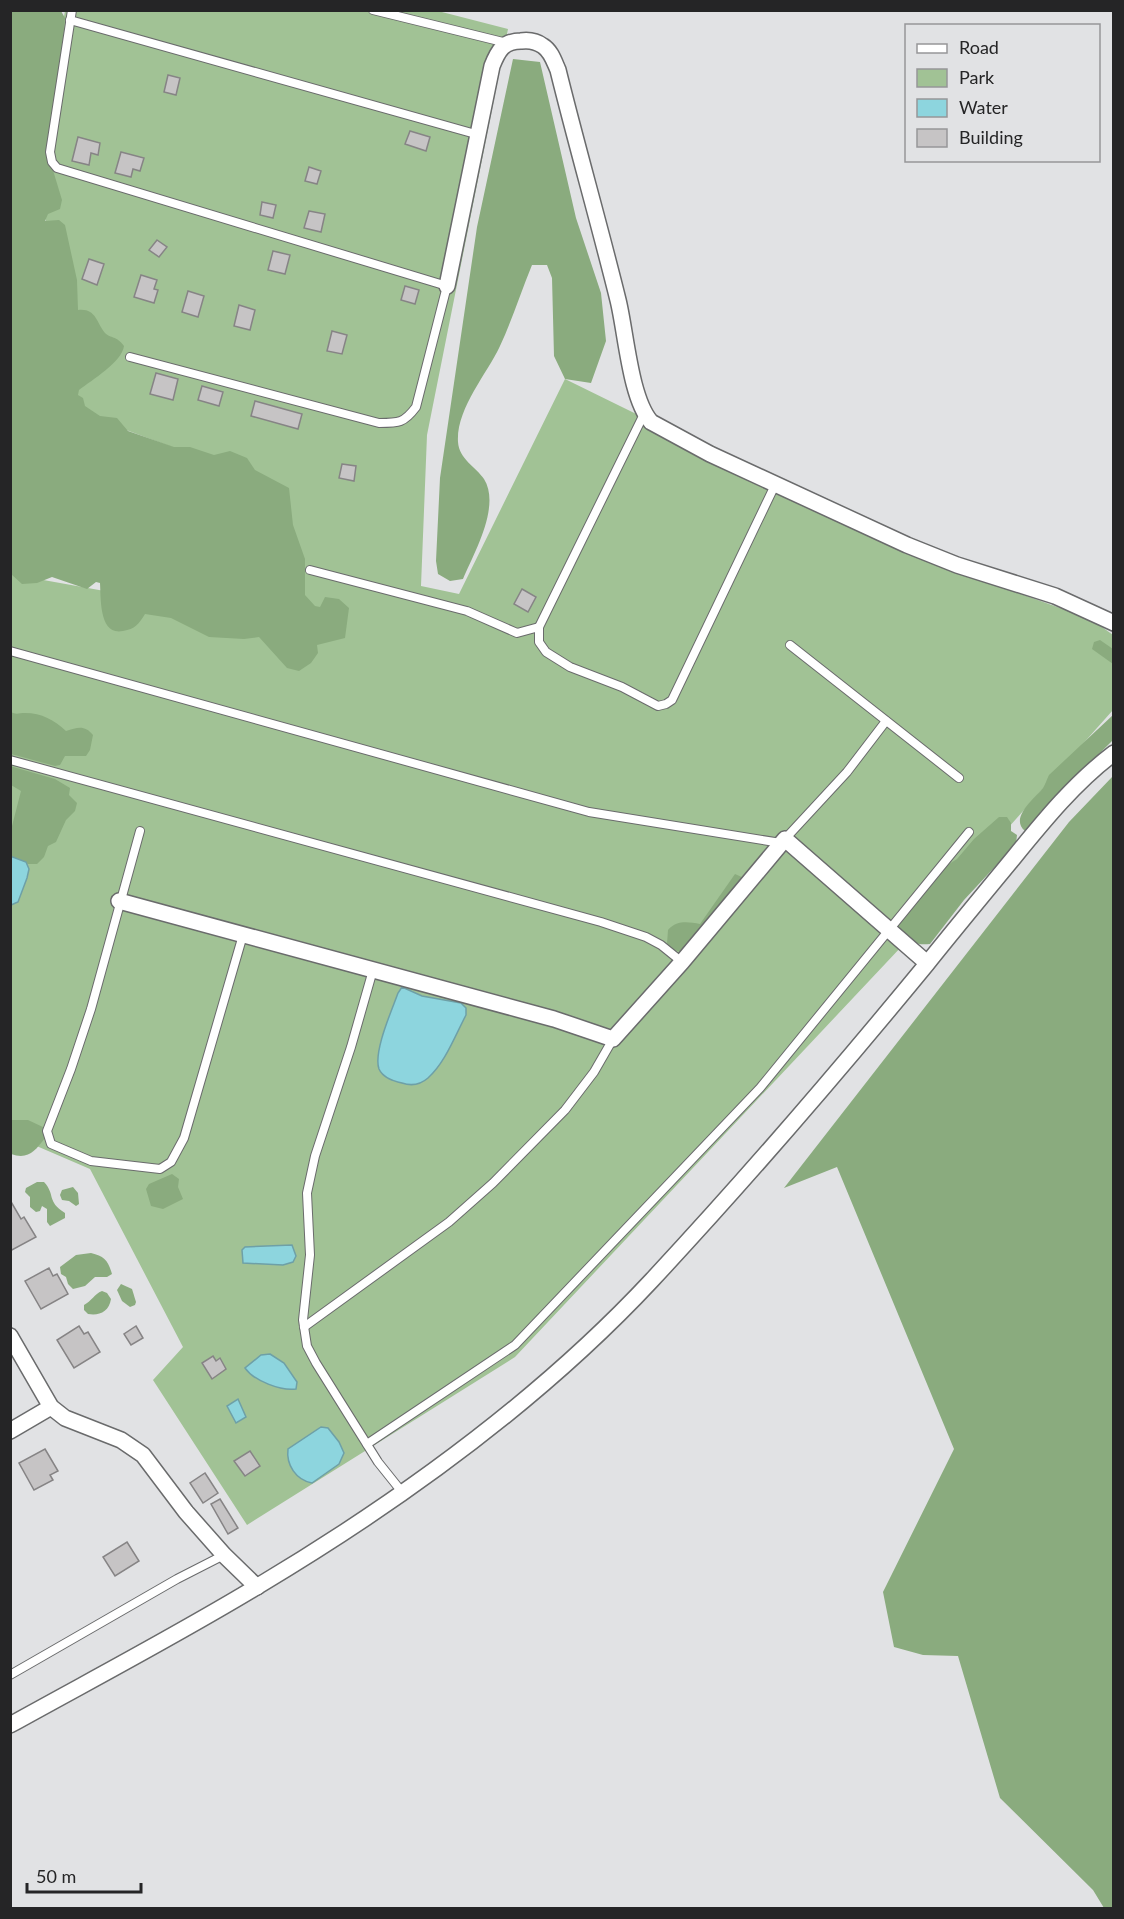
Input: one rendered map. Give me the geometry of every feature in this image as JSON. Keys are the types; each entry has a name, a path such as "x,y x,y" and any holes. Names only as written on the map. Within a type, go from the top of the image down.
{"street":[{"path":"447,286 492,66 498,51 507,43 530,40 543,46 551,54 558,70 619,301 637,395 644,414 651,422 684,441 908,545 957,565 1055,596 1113,623"},
{"path":"10,1725 257,1587 321,1547 494,1425 569,1361 649,1282 847,1060 1042,822 1096,766 1113,753"},
{"path":"119,901 554,1019 613,1039 682,963 783,841 927,963"},
{"path":"10,1336 51,1407 65,1418 121,1440 143,1455 186,1512 224,1555 257,1587"},
{"path":"10,1431 51,1407"}],"lane":[{"path":"72,10 50,152 52,162 57,168 447,286 416,407 408,418 397,423 379,423 130,357"},
{"path":"373,10 507,43"},
{"path":"70,20 479,136"},
{"path":"644,414 540,627 539,642 546,652 570,667 622,687 658,706 672,700 776,483"},
{"path":"310,570 467,610 517,633 540,627"},
{"path":"790,645 959,778"},
{"path":"10,651 589,812 783,841 847,772 886,720"},
{"path":"10,760 601,922 646,937 661,945 682,963"},
{"path":"140,831 91,1009 47,1131 51,1144 91,1161 160,1169 171,1162 184,1138 243,935"},
{"path":"367,1444 515,1345 760,1088 969,832"},
{"path":"373,970 351,1047 315,1156 307,1193 310,1255 303,1320 308,1346 378,1462 402,1492"},
{"path":"304,1327 449,1222 493,1183 565,1110 594,1072 613,1039"},
{"path":"10,1675 177,1579 224,1555"}],"green space":[{"path":"11,11 61,11 65,18 58,99 49,157 62,200 60,209 48,214 45,221 59,220 65,225 77,280 78,310 92,313 105,333 124,346 118,358 79,390 78,395 83,398 85,406 100,416 117,418 128,431 174,447 190,447 214,455 230,451 247,458 255,470 289,488 293,525 305,559 305,595 315,606 320,607 325,597 339,599 349,608 345,638 317,645 318,653 311,663 299,671 287,668 259,637 244,639 209,637 171,618 145,614 134,627 115,631 105,622 101,607 100,583 96,582 87,589 52,577 37,583 22,584 11,574"},
{"path":"65,11 438,11 508,29 427,435 421,586 459,594 565,379 954,570 1091,619 1113,635 1113,710 918,929 515,1357 247,1525 153,1380 183,1347 90,1169 11,1135 10,574 283,623 277,486 67,408 38,154"},
{"path":"513,59 540,62 576,218 601,293 606,341 591,383 565,379 554,356 552,278 547,265 532,265 500,346 473,392 462,417 459,448 484,479 488,490 488,516 463,579 450,581 438,574 436,561 440,478 477,227"},
{"path":"1100,640 1113,649 1113,664 1092,649 1094,642"},
{"path":"11,712 42,716 52,720 66,731 84,728 93,735 90,750 86,756 65,756 60,765 55,766 11,754"},
{"path":"1113,715 1113,740 1076,777 1052,807 1041,811 1032,828 1025,831 1021,826 1022,814 1043,788 1049,775"},
{"path":"10,766 55,779 70,788 69,795 77,803 75,811 66,820 56,842 48,846 44,857 37,864 28,864 11,857 11,830 21,791 11,785"},
{"path":"1113,776 1114,1908 1104,1908 1093,1890 1000,1798 958,1656 923,1655 894,1647 883,1592 954,1449 837,1167 784,1188 1069,822"},
{"path":"999,817 1007,817 1011,823 1011,831 1017,835 1016,844 964,900 930,944 916,943 907,939 893,920 938,871 957,859 974,839"},
{"path":"735,874 744,878 682,952 673,950 667,944 668,930 679,923 700,924"},
{"path":"12,1120 28,1120 45,1128 45,1138 27,1155 11,1154"},
{"path":"172,1174 179,1179 178,1187 183,1199 163,1209 151,1206 146,1189 149,1184"},
{"path":"37,1182 44,1182 55,1205 65,1213 65,1218 50,1226 47,1222 47,1209 42,1206 40,1211 36,1212 30,1207 30,1197 25,1192 26,1188"},
{"path":"73,1187 78,1193 79,1204 76,1206 69,1201 62,1200 60,1195 62,1190"},
{"path":"91,1253 105,1259 112,1274 107,1277 95,1277 85,1286 73,1289 66,1277 61,1274 60,1267 76,1255"},
{"path":"121,1284 132,1289 135,1305 130,1307 122,1301 117,1290"},
{"path":"102,1291 107,1293 111,1299 108,1307 100,1314 88,1314 84,1310 84,1305"}],"water":[{"path":"10,856 26,862 29,869 18,902 11,905"},
{"path":"402,987 422,996 461,1003 466,1008 466,1015 440,1065 428,1078 415,1084 405,1084 386,1077 379,1069 378,1062 384,1031"},
{"path":"292,1245 296,1256 293,1262 283,1265 243,1263 242,1250 245,1247"},
{"path":"270,1354 284,1363 297,1382 296,1389 268,1384 249,1373 245,1368 261,1355"},
{"path":"238,1399 246,1417 236,1423 227,1406"},
{"path":"321,1427 328,1428 344,1453 339,1464 312,1483 301,1479 293,1471 290,1466 288,1449"}],"building":[{"path":"168,75 180,78 176,95 164,92"},
{"path":"410,131 430,137 426,151 405,144"},
{"path":"78,137 100,143 98,155 91,153 89,165 72,161"},
{"path":"121,152 144,158 140,171 133,169 131,177 115,173"},
{"path":"309,167 321,171 317,184 305,181"},
{"path":"262,202 276,205 273,218 260,215"},
{"path":"309,211 325,214 321,232 304,228"},
{"path":"157,240 167,247 159,257 149,250"},
{"path":"273,251 290,255 285,274 268,270"},
{"path":"89,259 104,264 97,285 82,279"},
{"path":"141,275 157,280 154,289 158,290 154,303 134,297"},
{"path":"405,286 419,290 415,304 401,300"},
{"path":"188,291 204,296 198,317 182,312"},
{"path":"239,305 255,310 250,330 234,326"},
{"path":"332,331 347,335 342,354 327,351"},
{"path":"156,373 178,379 173,400 150,394"},
{"path":"202,386 223,392 219,406 198,400"},
{"path":"255,401 302,414 298,429 251,416"},
{"path":"342,464 356,466 354,481 339,478"},
{"path":"522,589 536,597 528,612 514,604"},
{"path":"10,1200 21,1219 24,1217 36,1237 10,1251"},
{"path":"49,1268 53,1276 57,1274 68,1294 41,1309 25,1281"},
{"path":"79,1326 84,1334 88,1332 100,1352 74,1368 57,1340"},
{"path":"136,1326 143,1338 131,1345 124,1334"},
{"path":"213,1356 216,1361 220,1358 226,1369 212,1379 202,1363"},
{"path":"45,1449 58,1471 50,1475 53,1480 34,1490 19,1463"},
{"path":"250,1451 260,1466 245,1476 234,1461"},
{"path":"205,1473 218,1493 203,1503 190,1483"},
{"path":"220,1499 238,1528 228,1534 211,1504"},
{"path":"127,1542 139,1561 115,1576 103,1557"}]}
